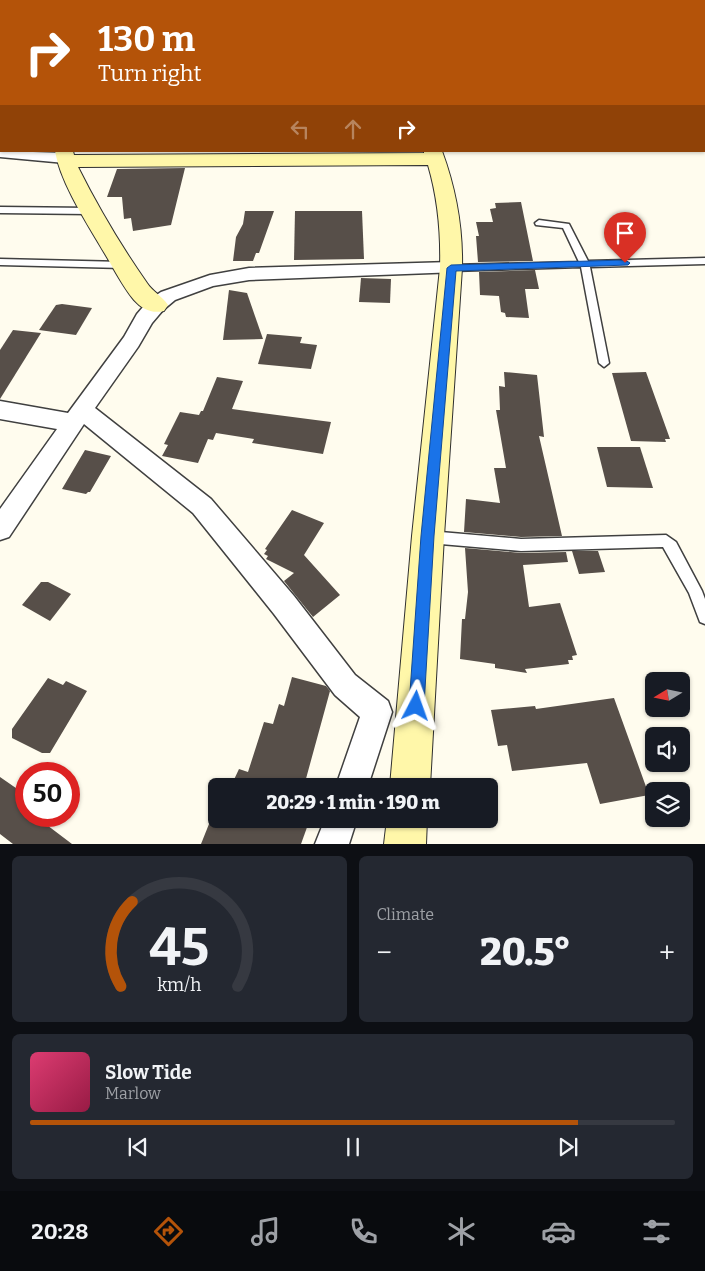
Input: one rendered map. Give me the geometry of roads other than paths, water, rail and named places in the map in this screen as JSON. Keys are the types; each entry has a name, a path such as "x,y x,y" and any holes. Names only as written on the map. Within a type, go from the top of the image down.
{"street":[{"path":"0,152 65,157 434,155 444,184 449,212 452,239 451,268 428,536 411,778"},
{"path":"65,157 90,211 122,265 142,295 156,305"},
{"path":"0,529 77,416 131,342 144,319 156,305 168,296 227,276 325,270 451,268"},
{"path":"0,410 77,416 202,506 284,605 345,685 376,712 415,724"},
{"path":"355,778 376,712"},
{"path":"332,844 338,828"},
{"path":"405,844 406,828"}],"lane":[{"path":"0,210 90,211"},
{"path":"539,223 566,226 585,264 604,363"},
{"path":"451,268 705,261"},
{"path":"0,262 122,265"},
{"path":"428,536 521,545 666,541 671,546 695,591 705,617"}]}
